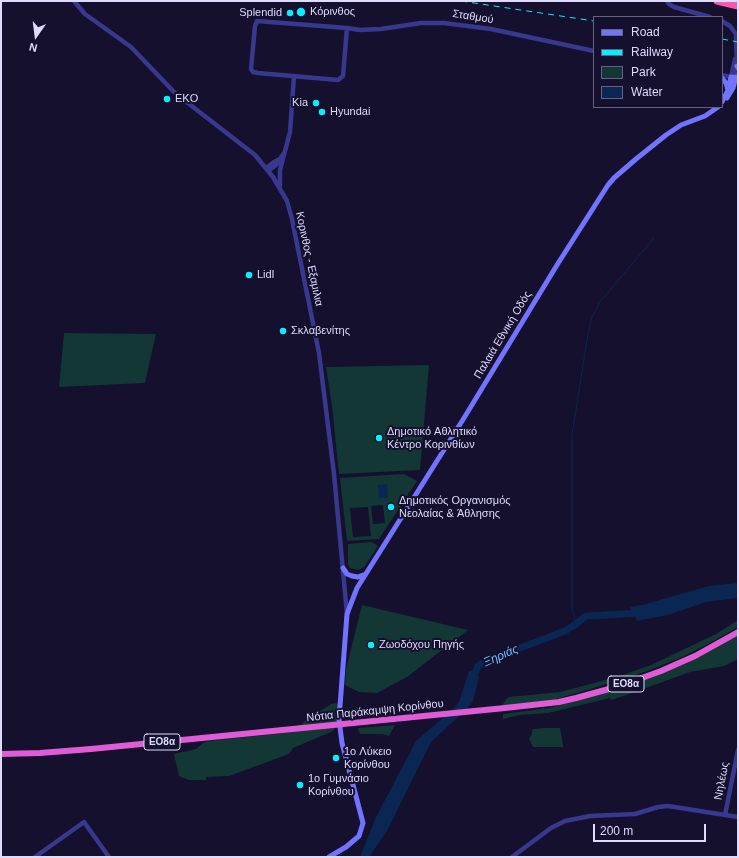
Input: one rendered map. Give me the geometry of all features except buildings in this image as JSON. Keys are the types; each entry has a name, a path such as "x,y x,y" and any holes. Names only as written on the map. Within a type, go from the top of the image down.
{"highway":[{"path":"717,1 738,6"},
{"name":"Νότια Παράκαμψη Κορίνθου","path":"1,754 91,749 422,717 559,702 620,686 695,656 738,632"}],"main road":[{"path":"723,101 733,88 735,77"},
{"path":"723,79 729,92"},
{"path":"729,92 738,87"},
{"name":"Παλαιά Εθνική Οδός","path":"330,856 346,847 359,836 363,824 342,743 339,725 347,614 363,575 461,424 557,265 608,185 636,159 666,135 681,125 705,116 717,108"},
{"path":"342,568 347,574 352,576 358,577 363,575"}],"street":[{"name":"Κορινθος - Εξαμιλια","path":"74,1 85,14 131,47 175,93 248,150 267,169 287,201 319,353 334,474 347,614"},
{"path":"667,1 674,7 706,16"},
{"name":"Σταθμού","path":"294,76 258,73 252,70 255,26 257,21 381,29 430,22 444,23 491,29 593,50"},
{"path":"723,22 730,26 736,34 735,77"},
{"path":"280,188 280,175 290,132 294,76 338,80 341,78 343,76 347,28"},
{"path":"735,77 738,67 736,57"},
{"path":"723,75 735,77"},
{"path":"267,169 274,162 280,159 286,150"},
{"name":"Νηλέως","path":"725,815 738,750"},
{"path":"512,857 551,828 565,821 578,818 635,814 658,807 668,806 738,817"},
{"path":"35,857 84,822 109,857"},
{"path":"41,852 44,857"}],"green space":[{"path":"64,333 156,334 145,383 59,387"},
{"name":"Δημοτικό Αθλητικό Κέντρο Κορινθίων","path":"429,365 420,470 339,474 332,406 326,367"},
{"name":"Δημοτικός Οργανισμός Νεολαίας & Άθλησης","path":"404,474 417,481 379,539 347,541 340,478","holes":["383,505 385,523 373,524 371,506","368,507 371,536 353,537 350,508"]},
{"path":"372,542 378,546 364,567 358,570 350,568 348,565 348,544"},
{"path":"362,605 468,630 407,677 377,693 359,692 345,685 346,669"},
{"path":"738,620 738,627 682,657 650,670 553,700 502,706 509,697 560,692 617,677 651,665 716,634"},
{"path":"738,635 738,659 724,666 690,672 611,700 610,698 548,713 519,715 503,719 503,714 549,708 623,688 687,663"},
{"path":"336,703 338,704 338,710 337,722 334,730 293,748 289,754 229,776 206,777 206,780 189,780 179,776 174,754 196,749 203,743 209,741 294,732 312,714"},
{"path":"395,725 389,736 382,734 360,734 358,728"},
{"path":"560,728 563,747 533,747 529,739 532,734 532,730"}],"water":[{"path":"387,484 388,498 379,498 378,485"},
{"path":"738,583 737,598 706,602 668,615 637,621 630,607 709,586"},
{"path":"469,671 475,672 479,677 473,701 467,709 431,742 387,831 369,857 360,857 376,817 416,741 451,711 459,702"}],"waterway":[{"path":"576,624 572,608 572,435 588,334 592,317 600,302 654,238"},
{"name":"Ξηριάς","path":"472,681 478,666 486,661 565,631 586,616 641,613"}],"railway":[{"path":"461,1 593,21"},
{"path":"723,39 738,42"}],"place":[{"name":"Κόρινθος","path":"301,12"},
{"name":"Splendid","path":"290,13"},
{"name":"EKO","path":"167,99"},
{"name":"Kia","path":"316,103"},
{"name":"Hyundai","path":"322,112"},
{"name":"Lidl","path":"249,275"},
{"name":"Σκλαβενίτης","path":"283,331"},
{"name":"Δημοτικό Αθλητικό Κέντρο Κορινθίων","path":"379,438"},
{"name":"Δημοτικός Οργανισμός Νεολαίας & Άθλησης","path":"391,507"},
{"name":"Ζωοδόχου Πηγής","path":"371,645"},
{"name":"1ο Λύκειο Κορίνθου","path":"336,758"},
{"name":"1ο Γυμνάσιο Κορίνθου","path":"300,785"}]}
